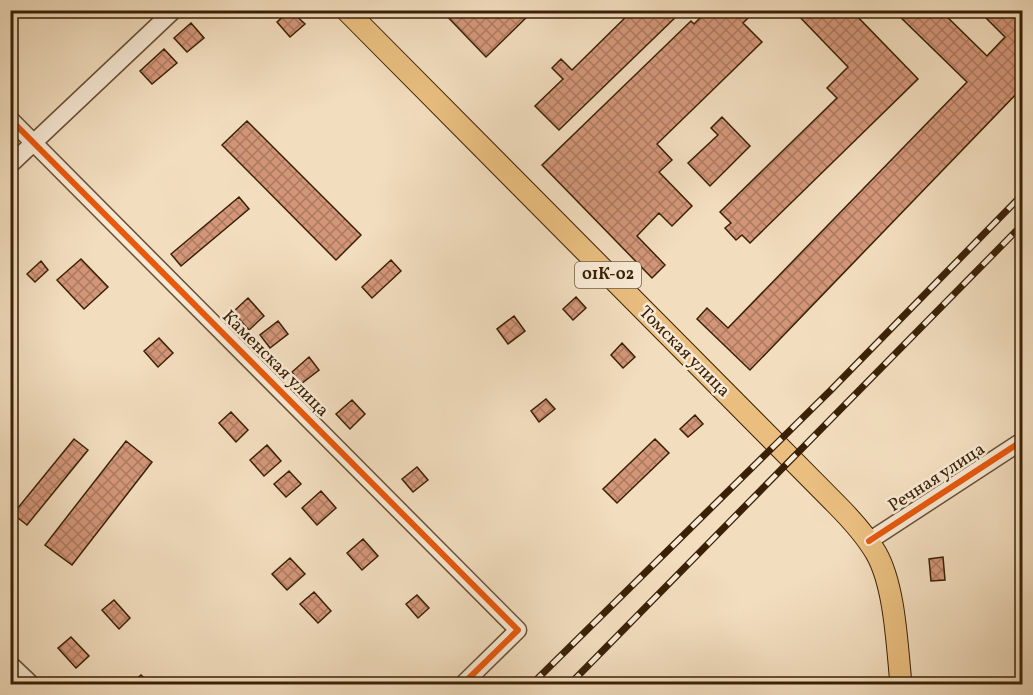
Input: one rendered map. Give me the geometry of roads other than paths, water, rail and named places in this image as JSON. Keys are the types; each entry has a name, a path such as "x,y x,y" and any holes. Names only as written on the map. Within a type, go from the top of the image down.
{"main road":[{"name":"Томская улица","path":"345,10 835,503 869,541"},
{"name":"01К-02","path":"869,541 882,566 888,591 901,684"}],"street":[{"path":"10,165 174,10"},
{"name":"Каменская улица","path":"10,119 518,630 464,684"},
{"name":"Речная улица","path":"869,541 1023,441"},
{"path":"10,664 31,684"}],"railway":[{"path":"532,684 831,390 1022,195"},
{"path":"570,684 1022,225"}]}
